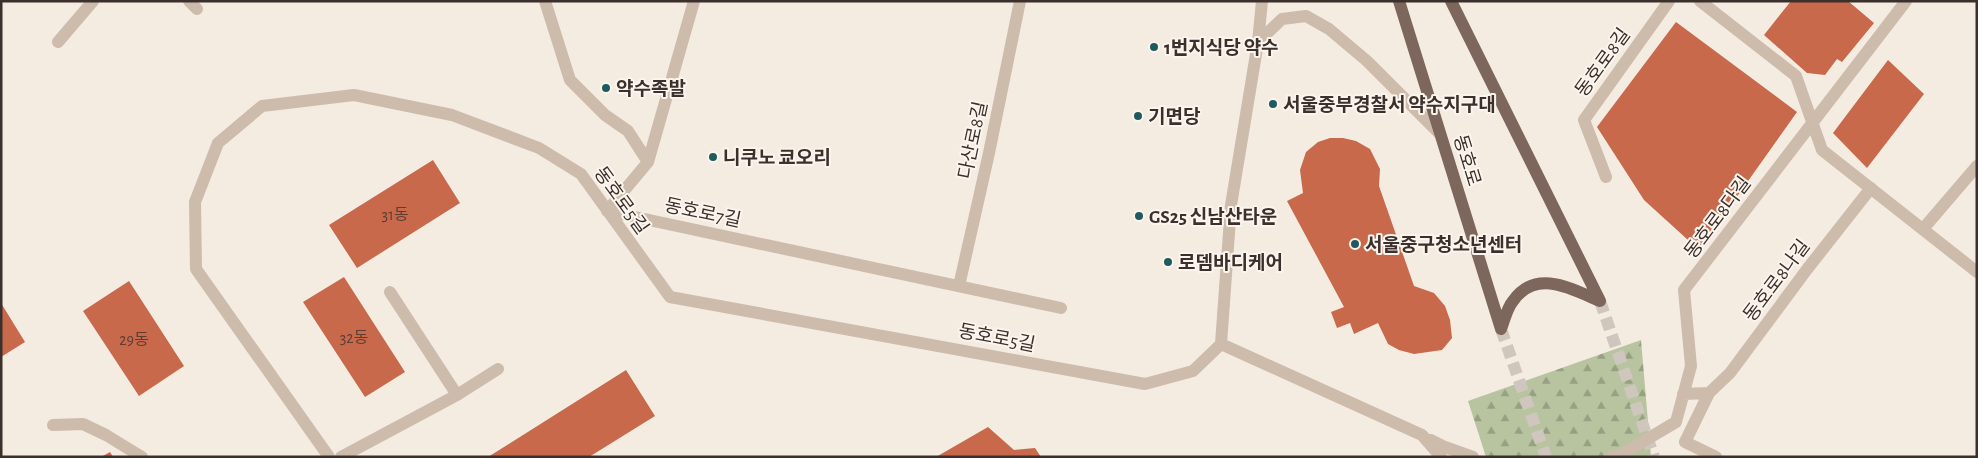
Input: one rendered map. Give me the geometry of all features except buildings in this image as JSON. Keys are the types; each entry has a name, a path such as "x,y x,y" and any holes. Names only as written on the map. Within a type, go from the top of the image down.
{"main road":[{"name":"동호로","path":"1399,1 1501,329 1512,301 1524,290 1542,282 1558,283 1600,301 1451,1"}],"street":[{"path":"58,42 93,1"},
{"path":"545,1 570,80 605,116 628,131 648,162"},
{"path":"607,211 648,162 694,1"},
{"name":"다산로8길","path":"959,286 1020,1"},
{"path":"1262,1 1258,42 1230,205 1221,344 1445,447 1473,457"},
{"name":"동호로8길","path":"1606,177 1584,120 1669,1"},
{"path":"1700,1 1796,76 1822,150 1977,272"},
{"name":"동호로8다길","path":"1612,457 1622,454 1676,422 1691,366 1684,290 1906,1"},
{"path":"1258,42 1282,19 1306,16 1329,29 1368,62 1440,133"},
{"name":"동호로5길","path":"329,457 196,269 195,202 218,143 262,106 354,95 452,115 539,148 581,174 670,297 1144,384 1193,371 1221,344"},
{"path":"1923,229 1977,166"},
{"name":"동호로8나길","path":"1716,457 1685,442 1709,393 1730,373 1808,268 1871,188"},
{"name":"동호로7길","path":"607,211 1061,308"},
{"path":"390,292 457,394"},
{"path":"341,457 457,394 498,369"},
{"path":"1683,394 1709,393"},
{"path":"53,424 83,424 106,435 142,457"},
{"path":"1422,435 1441,457"}],"green space":[{"path":"1641,340 1651,457 1486,457 1468,401"}],"tunnel":[{"path":"1600,301 1654,457"},
{"path":"1501,329 1546,457"}],"place":[{"name":"1번지식당 약수","path":"1154,47"},
{"name":"약수족발","path":"606,88"},
{"name":"서울중부경찰서 약수지구대","path":"1273,104"},
{"name":"기면당","path":"1138,116"},
{"name":"니쿠노 쿄오리","path":"713,157"},
{"name":"GS25 신남산타운","path":"1139,216"},
{"name":"서울중구청소년센터","path":"1355,244"},
{"name":"로뎀바디케어","path":"1168,262"}]}
